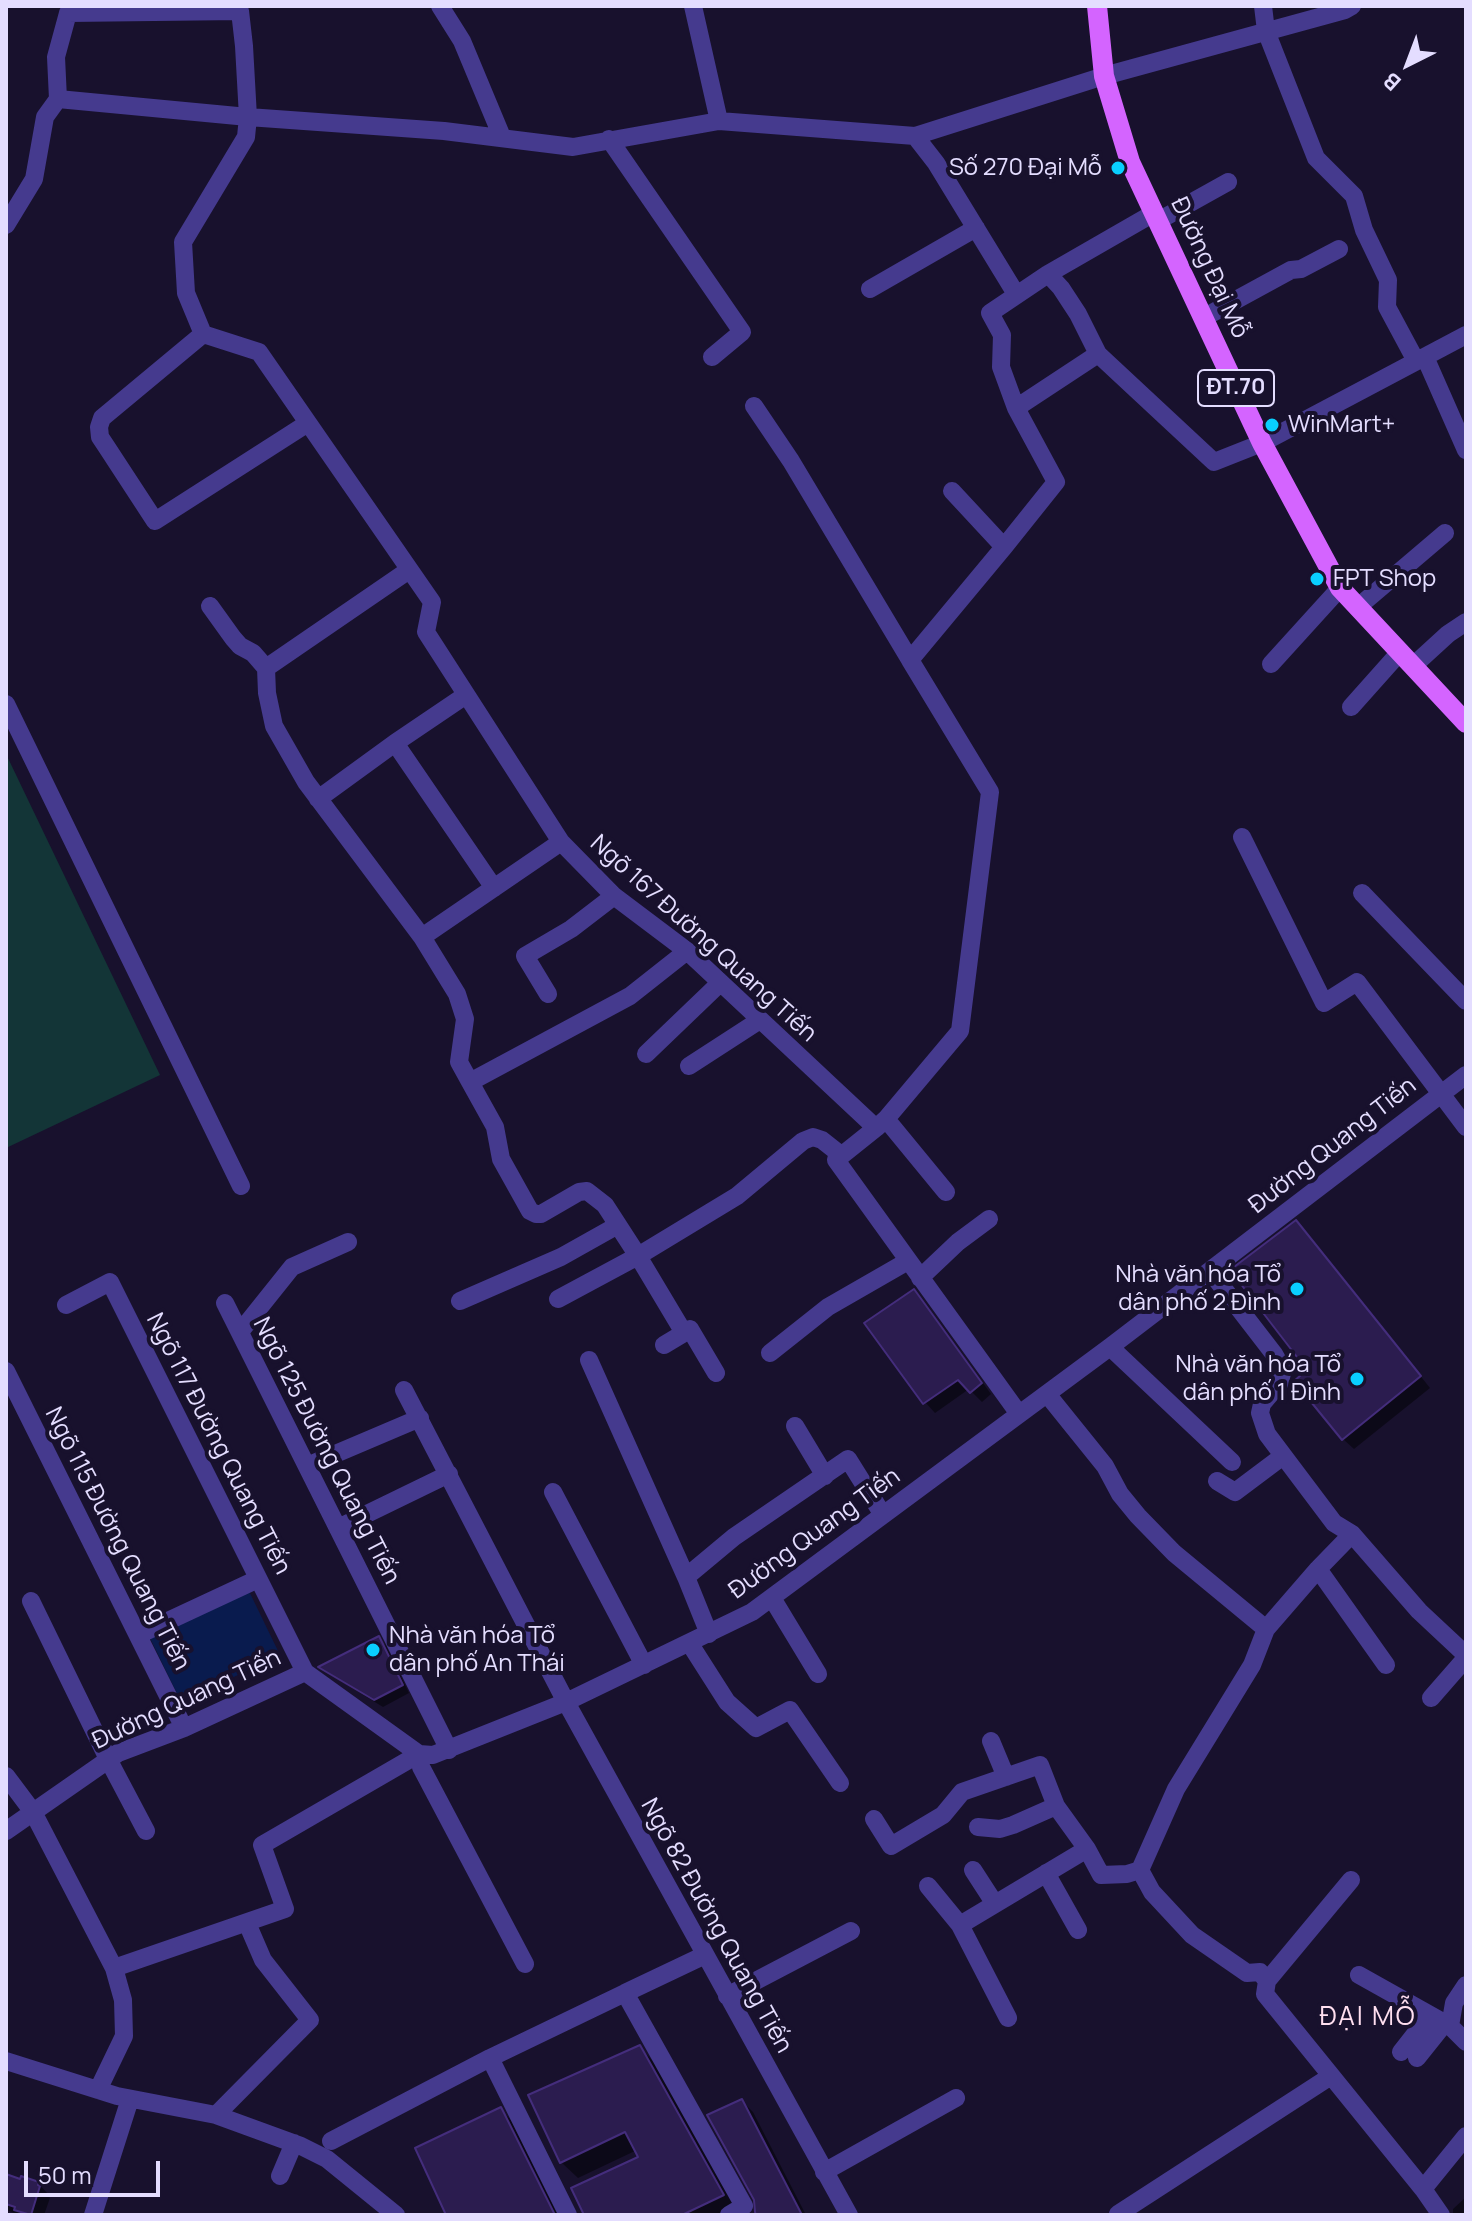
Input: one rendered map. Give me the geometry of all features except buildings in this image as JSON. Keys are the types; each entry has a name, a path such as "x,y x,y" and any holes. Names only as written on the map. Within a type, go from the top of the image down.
{"main road":[{"name":"Đường Đại Mỗ","path":"1097,6 1104,76 1130,162 1262,443 1340,588 1466,723"}],"street":[{"path":"440,6 462,41 502,137"},
{"path":"1263,6 1266,31 1316,158 1354,196 1364,230 1388,280 1387,307 1420,359 1466,450"},
{"path":"58,99 502,137 573,147 719,121 915,136 1104,76 1352,6"},
{"path":"696,7 719,121"},
{"path":"6,225 34,179 45,117 58,99 56,57 70,8 240,11 248,117 246,137 183,242 186,293 203,334 102,418 100,437 155,521 308,423"},
{"path":"915,136 936,163 1016,294"},
{"path":"609,139 742,332 712,357"},
{"path":"910,660 1056,482 1016,408 1001,367 1002,335 990,313 1048,274 1228,182"},
{"path":"870,289 976,228"},
{"path":"1203,318 1291,270 1301,269 1339,249"},
{"path":"1048,274 1078,314 1098,354 1214,462 1262,443 1466,335"},
{"name":"Ngõ 167 Đường Quang Tiến","path":"203,334 259,352 432,602 426,632 561,842 614,896 687,951 760,1020 881,1124 946,1192"},
{"path":"1016,408 1098,354"},
{"path":"754,406 791,461 990,792 960,1031 881,1124 836,1160 1019,1414"},
{"path":"952,491 1004,547"},
{"path":"1358,607 1445,533"},
{"path":"266,668 409,570"},
{"path":"1271,664 1340,588"},
{"path":"210,606 240,646 253,653 266,668 267,693 274,726 285,749 318,799 422,937 457,994 465,1019 459,1062 495,1127 501,1159 530,1211 541,1214 579,1192 587,1191 605,1205 684,1333"},
{"path":"1351,707 1407,659 1466,622"},
{"path":"318,799 466,695"},
{"path":"6,704 241,1186"},
{"path":"395,743 494,888"},
{"path":"1242,837 1324,1003 1357,982 1466,1127"},
{"path":"422,937 561,842"},
{"path":"1362,893 1466,1001"},
{"path":"548,994 525,956 571,929 614,896"},
{"path":"470,1082 630,996 687,951"},
{"path":"646,1054 720,983"},
{"path":"689,1066 760,1020"},
{"name":"Đường Quang Tiến","path":"6,1831 118,1753 184,1728 305,1672 419,1754 433,1755 566,1702 752,1612 1264,1234 1466,1075"},
{"path":"558,1299 638,1256 737,1196 803,1141 813,1137 822,1140 841,1155"},
{"path":"920,1278 958,1242 989,1219"},
{"path":"460,1301 561,1257 618,1225"},
{"path":"240,1332 292,1267 348,1242"},
{"path":"770,1353 828,1307 908,1261"},
{"path":"1210,1271 1283,1370 1286,1385 1267,1396 1260,1413 1267,1434 1334,1523 1352,1534 1419,1611 1466,1657 1431,1698"},
{"name":"Ngõ 117 Đường Quang Tiến","path":"66,1305 110,1282 305,1672"},
{"name":"Ngõ 125 Đường Quang Tiến","path":"225,1303 449,1750"},
{"path":"664,1345 690,1329 716,1373"},
{"path":"1110,1347 1232,1462"},
{"path":"589,1360 709,1634"},
{"name":"Ngõ 115 Đường Quang Tiến","path":"6,1371 184,1728"},
{"name":"Ngõ 82 Đường Quang Tiến","path":"404,1390 566,1702 849,2215"},
{"path":"1047,1394 1095,1453 1120,1494 1138,1516 1174,1553 1266,1629"},
{"path":"307,1466 420,1418"},
{"path":"795,1426 825,1476"},
{"path":"1217,1481 1235,1492 1283,1456"},
{"path":"686,1577 734,1537 848,1459 883,1515"},
{"path":"338,1528 449,1474"},
{"path":"553,1492 644,1665"},
{"path":"874,1819 891,1846 943,1815 962,1792 1040,1765 1056,1806 1087,1849 1101,1875 1140,1870 1176,1789 1252,1665 1266,1629 1352,1534"},
{"path":"1318,1569 1386,1665"},
{"path":"138,1635 258,1579"},
{"path":"772,1598 818,1674"},
{"path":"31,1601 146,1831"},
{"path":"690,1644 727,1702 756,1728 790,1710 840,1783"},
{"path":"991,1741 1006,1777"},
{"path":"114,1968 285,1909 262,1845 419,1754 421,1767 525,1964"},
{"path":"6,1776 33,1812 114,1968 123,2000 124,2036 98,2090"},
{"path":"978,1827 1000,1829 1056,1806"},
{"path":"960,1925 1087,1849"},
{"path":"973,1870 995,1904"},
{"path":"1140,1870 1152,1892 1192,1935 1247,1973 1260,1972 1267,1981"},
{"path":"1046,1873 1078,1930"},
{"path":"1351,1880 1267,1981 1265,1994 1441,2215"},
{"path":"928,1886 960,1925 1008,2018"},
{"path":"216,2115 310,2020 263,1960 247,1923"},
{"path":"727,1996 851,1931"},
{"path":"331,2141 490,2058 705,1955"},
{"path":"1359,1975 1442,2021 1466,2042"},
{"path":"1409,2055 1442,2021 1466,1985"},
{"path":"625,1993 744,2206 729,2215"},
{"path":"490,2058 568,2215"},
{"path":"6,2061 130,2099 216,2115 294,2143 327,2159 396,2215"},
{"path":"1118,2214 1331,2076"},
{"path":"824,2172 956,2098"},
{"path":"93,2215 130,2099"},
{"path":"1423,2189 1466,2136"},
{"path":"280,2176 294,2143"}],"green space":[{"path":"6,754 160,1075 6,1148"}],"water":[{"path":"247,1587 280,1655 181,1702 148,1634"}],"place":[{"name":"Số 270 Đại Mỗ","path":"1118,168"},
{"name":"WinMart+","path":"1272,425"},
{"name":"FPT Shop","path":"1317,579"},
{"name":"Nhà văn hóa Tổ dân phố 2 Đình","path":"1297,1289"},
{"name":"Nhà văn hóa Tổ dân phố 1 Đình","path":"1357,1379"},
{"name":"Nhà văn hóa Tổ dân phố An Thái","path":"373,1650"}],"district":[{"name":"ĐẠI MỖ","path":"1368,2018"}]}
